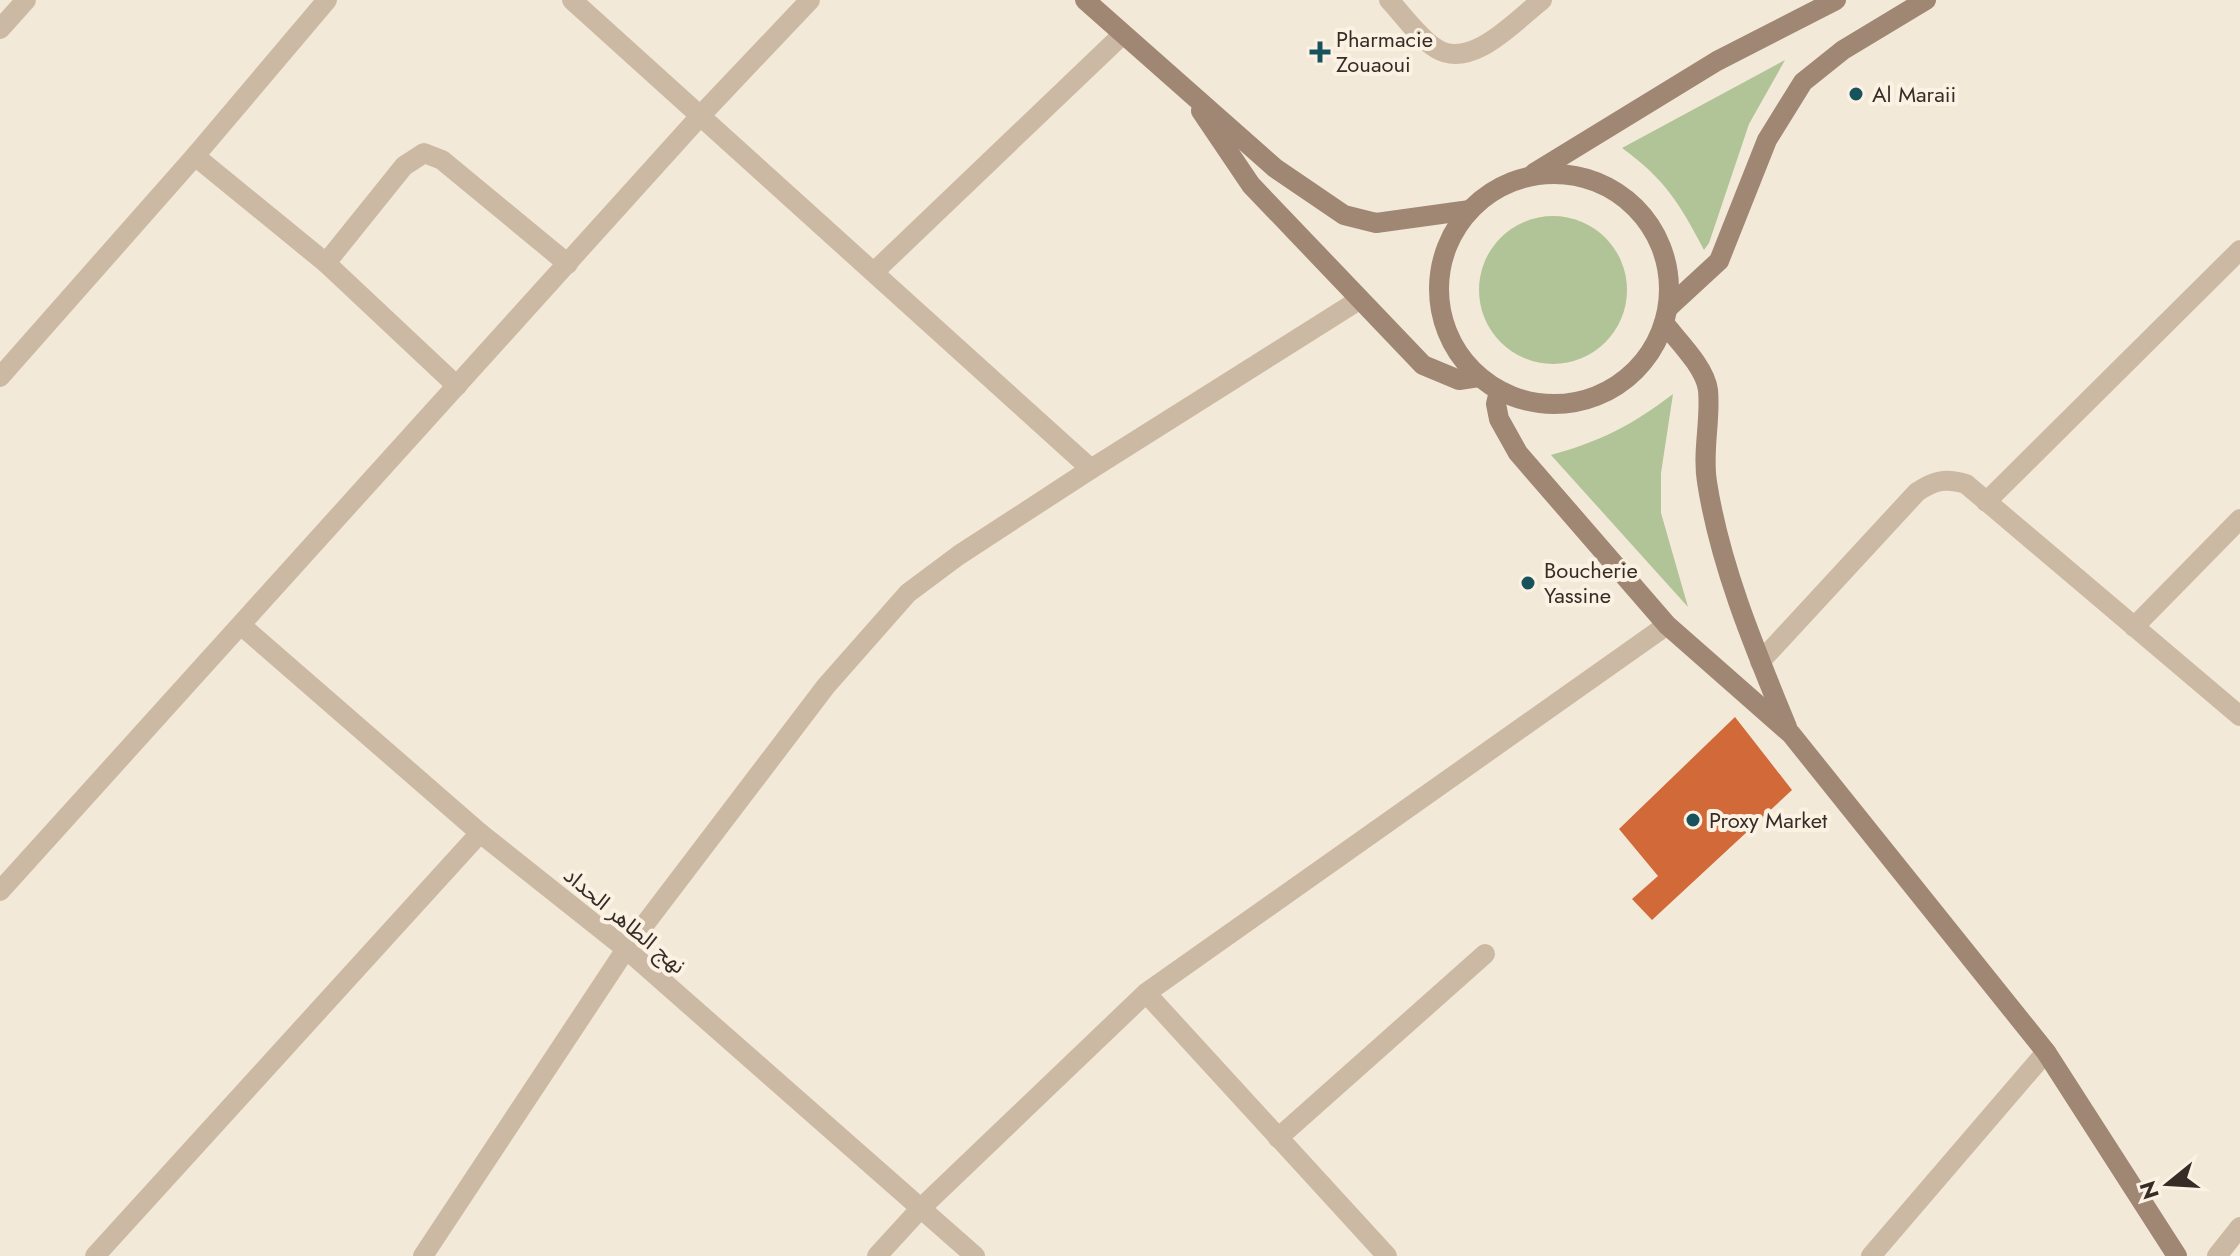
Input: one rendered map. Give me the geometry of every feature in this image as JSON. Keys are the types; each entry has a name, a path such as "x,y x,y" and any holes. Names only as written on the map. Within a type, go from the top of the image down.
{"street":[{"path":"0,29 26,0"},
{"path":"0,377 195,156 327,0"},
{"path":"572,0 702,114 1091,469"},
{"path":"0,891 702,114 810,0"},
{"path":"1389,0 1437,49 1456,55 1475,51 1542,0"},
{"path":"1530,176 1567,174 1603,185 1633,206 1656,235 1668,270 1666,315 1653,349 1635,372 1597,396 1555,405 1526,401 1499,391 1479,377 1458,352 1443,323 1439,290 1442,261 1453,233 1487,194 1530,176 1717,61 1836,0"},
{"path":"1666,315 1719,261 1767,140 1803,82 1843,50 1926,0"},
{"path":"1092,2 1122,35 1183,84 1275,168 1344,215 1376,223 1470,210"},
{"path":"875,271 1122,35"},
{"path":"1183,84 1251,185 1423,365 1459,380 1479,377"},
{"path":"326,263 404,166 424,153 442,160 568,264"},
{"path":"195,156 326,263 457,386"},
{"path":"1986,502 2240,250"},
{"path":"423,1256 626,949 826,686 908,593 959,555 1091,469 1359,300"},
{"path":"1666,315 1708,389 1704,437 1706,482 1760,662 1791,734"},
{"path":"1499,391 1499,419 1518,453 1667,625 1791,734 2046,1052 2177,1256"},
{"path":"1760,662 1917,492 1933,481 1949,479 1966,484 2240,716"},
{"path":"2134,627 2240,519"},
{"path":"877,1256 920,1209 1146,993 1667,625"},
{"name":"نهج الطاهر الحداد","path":"242,626 480,833 626,949 975,1256"},
{"path":"95,1256 480,833"},
{"path":"1278,1138 1485,954"},
{"path":"1146,993 1387,1256"},
{"path":"1871,1256 2046,1052"},
{"path":"2217,1256 2240,1227"}],"green space":[{"path":"1785,60 1749,124 1704,250 1670,193 1622,148"},
{"path":"1553,216 1581,222 1605,238 1621,262 1627,290 1621,318 1605,342 1581,358 1553,364 1525,358 1501,342 1485,318 1479,290 1485,262 1501,238 1525,222"},
{"path":"1673,394 1661,473 1661,513 1688,607 1551,455 1615,431"}],"building":[{"name":"Proxy Market","path":"1735,717 1792,790 1652,920 1632,899 1658,876 1619,829"}],"place":[{"name":"Pharmacie Zouaoui","path":"1320,52"},
{"name":"Al Maraii","path":"1856,94"},
{"name":"Boucherie Yassine","path":"1528,583"},
{"name":"Proxy Market","path":"1693,820"}]}
